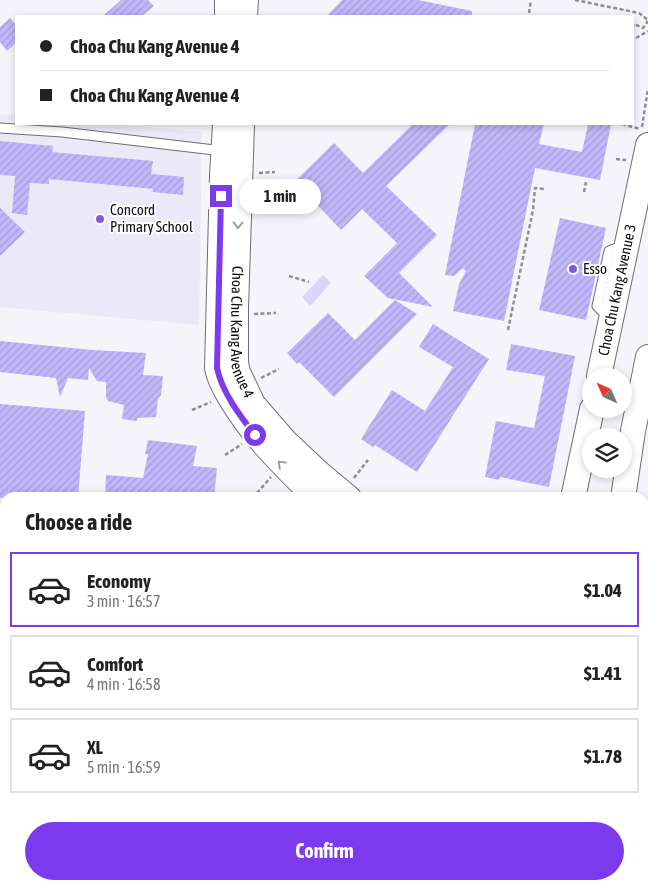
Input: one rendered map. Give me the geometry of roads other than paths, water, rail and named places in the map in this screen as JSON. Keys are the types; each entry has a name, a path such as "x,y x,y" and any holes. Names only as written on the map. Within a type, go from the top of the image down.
{"street":[{"path":"227,0 227,15"},
{"path":"245,15 246,0"},
{"name":"Choa Chu Kang Avenue 4","path":"225,125 217,368 219,378 240,416 271,454 310,492"},
{"name":"Choa Chu Kang Avenue 4","path":"242,125 236,308 236,363 238,372 252,404 285,441 319,473 353,491"},
{"name":"Choa Chu Kang Avenue 3","path":"602,368 648,145"},
{"path":"624,492 633,431 648,356"},
{"path":"574,492 590,418"}],"lane":[{"path":"0,128 62,132 223,152"}],"place":[{"name":"Concord Primary School","path":"100,219"},
{"name":"Esso","path":"573,269"}]}
